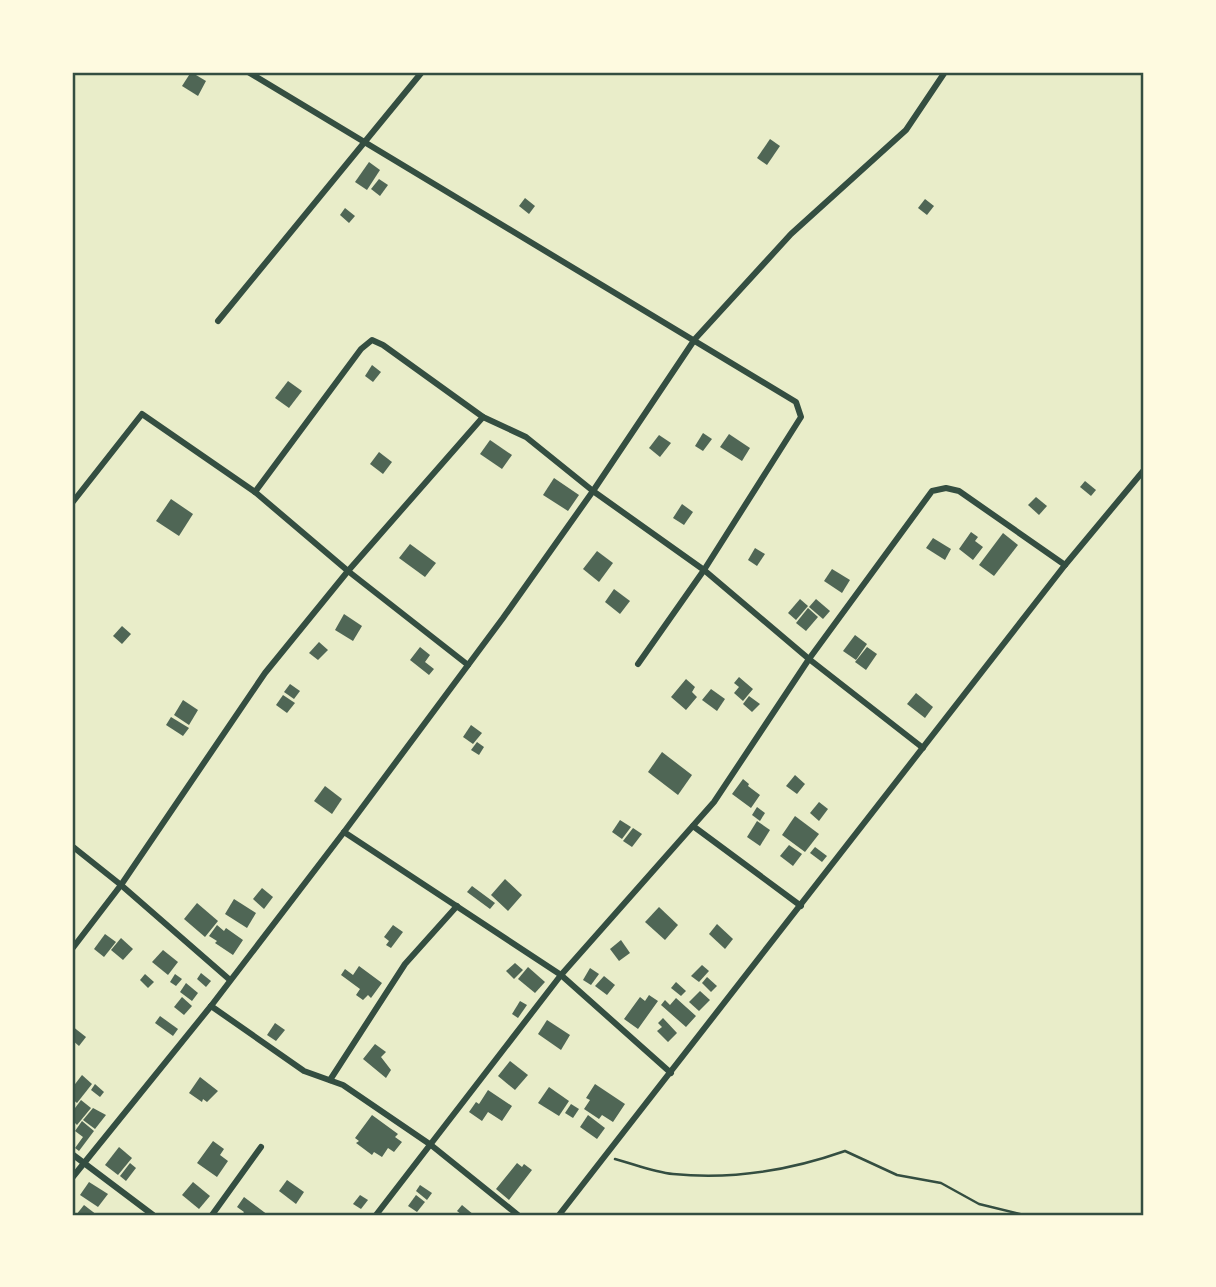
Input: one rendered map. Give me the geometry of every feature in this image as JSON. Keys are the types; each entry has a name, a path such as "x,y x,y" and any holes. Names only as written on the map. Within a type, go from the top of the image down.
{"street":[{"path":"248,72 796,401 801,417 704,570 638,664"},
{"path":"218,321 422,72"},
{"path":"72,1178 211,1006 344,832 593,491 695,340 791,234 906,130 945,72"},
{"path":"255,492 361,349 373,340 483,417 526,436 593,491 704,570 809,659 923,748"},
{"path":"72,503 142,414 255,492 348,571 468,665"},
{"path":"72,949 121,885 265,673 348,571 483,417"},
{"path":"559,1215 1065,565 1144,470"},
{"path":"376,1215 561,975 714,802 809,659 932,491 946,488 959,491 1065,565"},
{"path":"693,826 801,906"},
{"path":"344,832 561,975 671,1073"},
{"path":"72,846 121,885 230,981"},
{"path":"330,1080 405,964 457,906"},
{"path":"211,1006 304,1071 343,1085 431,1145 519,1215"},
{"path":"212,1215 261,1147"},
{"path":"72,1154 152,1215"}],"path":[{"path":"605,1157 673,1174 750,1174 810,1164 845,1151 897,1175 941,1184 979,1204 1024,1215"}],"building":[{"path":"191,72 206,81 198,96 182,86"},
{"path":"770,139 780,146 767,165 757,158"},
{"path":"369,162 380,170 367,190 355,182"},
{"path":"379,179 388,185 380,196 371,189"},
{"path":"525,198 535,206 529,214 519,206"},
{"path":"925,199 934,206 927,215 918,208"},
{"path":"345,208 355,216 349,223 340,215"},
{"path":"372,365 381,372 373,382 365,376"},
{"path":"288,381 302,391 289,408 275,398"},
{"path":"703,433 712,439 703,451 695,446"},
{"path":"729,434 750,448 742,461 720,447"},
{"path":"659,435 671,443 660,457 649,448"},
{"path":"490,440 512,455 502,469 480,454"},
{"path":"379,452 392,462 383,474 370,464"},
{"path":"554,478 579,495 568,511 543,495"},
{"path":"1085,481 1096,490 1091,496 1080,487"},
{"path":"1036,497 1047,506 1039,515 1028,505"},
{"path":"171,499 193,514 179,536 156,521"},
{"path":"682,504 693,512 684,525 673,518"},
{"path":"971,532 978,537 975,541 983,547 973,560 959,549"},
{"path":"1003,533 1018,545 994,576 979,565"},
{"path":"933,538 951,549 945,560 926,548"},
{"path":"410,544 436,563 425,577 399,558"},
{"path":"755,548 765,554 757,566 748,560"},
{"path":"597,551 613,563 599,582 583,569"},
{"path":"832,569 850,580 842,593 824,581"},
{"path":"614,589 630,601 620,614 605,602"},
{"path":"800,599 808,606 796,620 788,613"},
{"path":"816,599 830,611 823,619 809,607"},
{"path":"808,608 818,617 806,631 796,623"},
{"path":"344,614 362,626 353,641 335,630"},
{"path":"122,626 131,634 122,644 113,636"},
{"path":"855,635 867,644 856,660 843,651"},
{"path":"319,642 328,650 318,660 309,653"},
{"path":"420,647 430,655 425,662 434,669 429,675 410,660"},
{"path":"867,647 877,654 866,670 855,662"},
{"path":"739,677 753,689 743,701 734,693 739,687 734,683"},
{"path":"686,679 695,687 692,692 697,697 686,710 671,697"},
{"path":"290,684 300,691 294,699 284,692"},
{"path":"711,689 725,699 717,711 702,700"},
{"path":"916,693 933,707 925,718 907,704"},
{"path":"283,695 295,703 287,713 276,705"},
{"path":"749,696 760,704 752,712 743,704"},
{"path":"183,700 198,710 189,725 174,715"},
{"path":"171,717 189,728 183,736 166,725"},
{"path":"471,725 482,733 473,744 463,737"},
{"path":"477,742 484,747 479,755 471,750"},
{"path":"662,752 692,775 678,795 648,772"},
{"path":"795,775 805,784 797,794 786,786"},
{"path":"743,779 760,795 751,808 732,794"},
{"path":"325,786 342,799 332,814 314,801"},
{"path":"819,802 828,809 819,821 810,813"},
{"path":"757,807 765,813 760,821 752,815"},
{"path":"795,816 819,834 805,852 782,835"},
{"path":"620,820 631,827 622,839 612,832"},
{"path":"757,821 770,830 760,846 747,837"},
{"path":"633,828 642,834 632,847 623,841"},
{"path":"789,845 802,854 793,866 780,856"},
{"path":"815,847 827,856 822,862 810,853"},
{"path":"505,879 522,895 508,911 491,895"},
{"path":"472,886 495,903 490,909 467,892"},
{"path":"262,888 273,897 264,909 253,899"},
{"path":"234,899 256,913 247,928 225,914"},
{"path":"197,903 218,921 205,937 184,919"},
{"path":"659,907 678,925 665,940 645,922"},
{"path":"717,924 733,939 725,949 709,934"},
{"path":"217,925 243,940 233,955 209,936"},
{"path":"393,925 403,932 391,948 386,945 389,941 384,937"},
{"path":"105,934 116,942 104,957 94,949"},
{"path":"121,938 133,949 123,960 111,950"},
{"path":"621,940 630,953 619,961 610,949"},
{"path":"163,950 178,962 168,975 152,962"},
{"path":"515,963 523,970 514,979 506,971"},
{"path":"702,965 709,971 699,982 691,976"},
{"path":"359,966 382,983 371,998 368,995 363,1000 356,995 360,989 341,975 345,969 353,975"},
{"path":"528,967 545,982 535,993 518,979"},
{"path":"590,968 599,974 591,985 583,980"},
{"path":"201,973 211,981 206,987 197,979"},
{"path":"145,974 154,982 148,988 140,980"},
{"path":"175,974 182,979 176,986 170,982"},
{"path":"604,976 615,985 607,995 595,986"},
{"path":"707,977 717,986 711,992 702,983"},
{"path":"676,982 686,991 681,996 671,988"},
{"path":"186,983 198,993 192,1001 180,992"},
{"path":"700,991 710,1000 699,1011 689,1002"},
{"path":"649,995 658,1001 638,1029 624,1019 640,997 645,1001"},
{"path":"182,997 192,1006 184,1015 174,1007"},
{"path":"676,998 696,1016 686,1027 661,1005 665,1000 670,1005"},
{"path":"520,1001 527,1005 518,1018 512,1014"},
{"path":"160,1016 178,1029 173,1036 155,1023"},
{"path":"663,1018 677,1033 668,1042 657,1031 662,1027 658,1023"},
{"path":"547,1020 570,1035 561,1050 538,1034"},
{"path":"275,1023 285,1030 276,1041 267,1035"},
{"path":"72,1026 86,1037 79,1046 72,1040"},
{"path":"375,1044 386,1052 381,1057 391,1070 386,1078 363,1059"},
{"path":"510,1061 528,1075 515,1090 498,1076"},
{"path":"82,1075 92,1084 77,1103 72,1099 72,1088"},
{"path":"200,1077 218,1091 207,1102 203,1099 202,1102 189,1093"},
{"path":"95,1084 104,1092 100,1097 91,1090"},
{"path":"595,1084 625,1104 613,1122 602,1115 599,1119 584,1109 590,1100 586,1098"},
{"path":"549,1087 569,1101 559,1116 538,1103"},
{"path":"488,1090 512,1106 502,1121 488,1112 482,1121 469,1112 476,1102 479,1104"},
{"path":"81,1100 91,1108 77,1125 72,1120 72,1112"},
{"path":"571,1104 579,1109 573,1118 565,1113"},
{"path":"93,1108 106,1115 95,1129 83,1120"},
{"path":"372,1115 398,1134 395,1137 402,1142 394,1152 388,1148 382,1157 374,1152 372,1155 356,1143 359,1141 355,1138"},
{"path":"588,1115 605,1128 597,1139 580,1127"},
{"path":"82,1121 94,1131 79,1151 75,1148 83,1137 75,1131"},
{"path":"213,1141 224,1149 220,1155 228,1161 217,1177 197,1163"},
{"path":"119,1147 132,1158 118,1175 105,1165"},
{"path":"130,1163 136,1168 126,1181 120,1176"},
{"path":"517,1163 532,1170 509,1200 496,1189"},
{"path":"287,1180 304,1192 296,1204 279,1191"},
{"path":"89,1182 108,1194 98,1207 80,1195"},
{"path":"193,1182 210,1196 199,1209 182,1195"},
{"path":"420,1185 432,1193 427,1200 416,1191"},
{"path":"360,1195 368,1200 361,1209 353,1204"},
{"path":"416,1195 425,1202 417,1212 408,1206"},
{"path":"244,1197 268,1215 242,1215 244,1212 237,1207"},
{"path":"84,1205 97,1215 76,1215"},
{"path":"462,1205 474,1215 462,1215 457,1211"}]}
